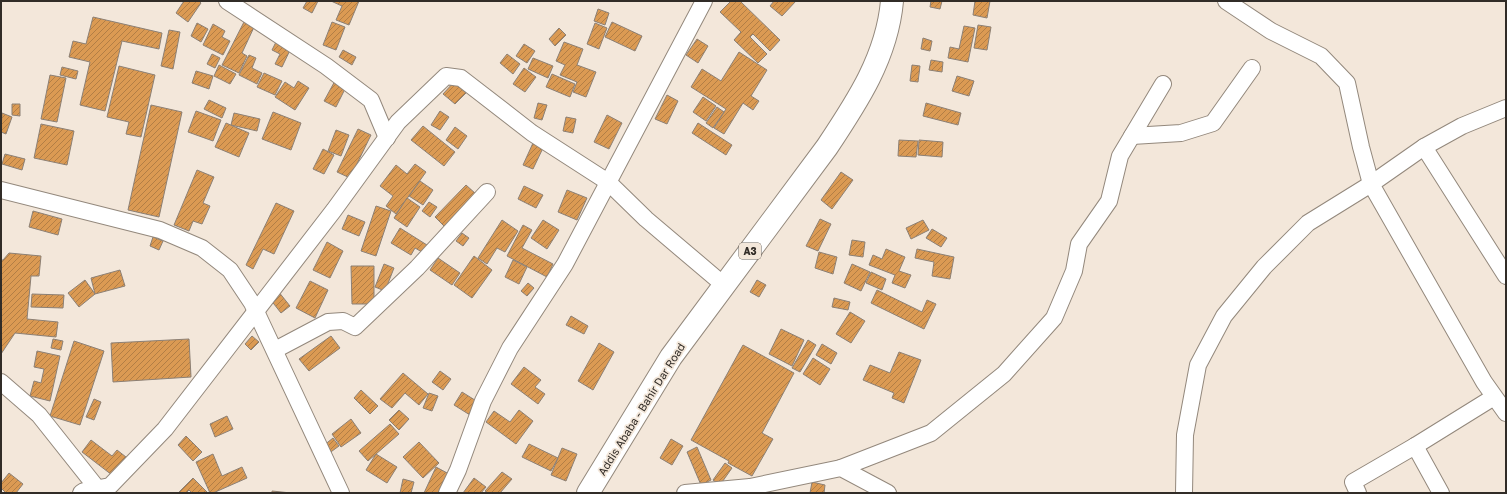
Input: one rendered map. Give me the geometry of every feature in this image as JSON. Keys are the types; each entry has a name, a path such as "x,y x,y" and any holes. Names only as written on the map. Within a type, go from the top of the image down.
{"highway":[{"name":"Addis Ababa - Bahir Dar Road","path":"588,493 672,357 827,147 850,111 879,58 887,35 892,1"}],"street":[{"path":"227,1 326,66 371,100 387,138"},
{"path":"447,493 458,470 483,402 507,355 565,264 704,1"},
{"path":"1226,1 1271,31 1321,56 1346,83 1371,184 1452,327 1494,397 1506,413"},
{"path":"1132,136 1181,133 1213,123 1252,68"},
{"path":"81,493 84,491 99,491 110,486 165,428 334,210 398,122 446,76 461,78 532,133 608,182 646,219 725,286"},
{"path":"685,493 752,490 841,468 931,433 1004,374 1054,318 1074,271 1079,244 1110,201 1120,156 1163,84"},
{"path":"1184,493 1185,435 1198,365 1224,316 1264,267 1308,223 1371,184 1424,147 1462,126 1506,108"},
{"path":"1424,147 1506,276"},
{"path":"1,190 160,230 202,248 230,270 256,311 340,493"},
{"path":"275,350 328,322 343,321 355,327 417,268 487,192"},
{"path":"1,382 39,415 99,491"},
{"path":"1358,493 1353,482 1494,397"},
{"path":"1415,446 1441,493"},
{"path":"841,468 888,493"}],"building":[{"path":"184,1 199,1 201,3 188,22 176,13"},
{"path":"307,1 318,1 312,13 303,8"},
{"path":"331,1 359,1 349,25 336,20 342,6"},
{"path":"731,1 740,1 780,40 770,51 753,34 750,37 767,54 758,63 734,40 741,32 720,12"},
{"path":"774,1 796,1 782,16 770,6"},
{"path":"931,1 942,1 940,9 930,7"},
{"path":"975,1 990,1 987,18 973,15"},
{"path":"598,9 609,13 605,25 594,21"},
{"path":"93,17 162,33 159,49 122,41 105,111 80,105 90,62 69,57 73,41 86,44"},
{"path":"245,20 255,25 242,53 247,56 239,73 222,65"},
{"path":"332,22 345,27 336,50 323,45"},
{"path":"612,22 642,36 635,51 605,37"},
{"path":"197,23 208,29 201,42 191,36"},
{"path":"595,23 607,28 599,49 587,44"},
{"path":"213,24 225,31 222,37 230,41 223,55 203,45"},
{"path":"978,25 991,27 987,50 974,48"},
{"path":"964,26 975,28 968,62 948,58 950,47 959,49"},
{"path":"559,28 566,35 555,46 549,39"},
{"path":"169,30 180,32 173,69 161,66"},
{"path":"923,38 932,41 930,51 921,49"},
{"path":"697,39 708,46 698,63 686,55"},
{"path":"276,42 291,48 282,67 275,64 280,54 272,50"},
{"path":"564,42 583,49 577,65 596,72 586,97 573,92 577,82 560,75 565,65 556,61"},
{"path":"524,44 535,51 527,63 516,56"},
{"path":"343,50 356,57 352,65 339,57"},
{"path":"739,52 767,70 751,96 759,101 753,110 743,103 724,134 714,128 726,109 691,87 702,69 721,81"},
{"path":"212,54 220,58 215,68 207,64"},
{"path":"507,54 520,64 513,74 500,63"},
{"path":"249,55 256,58 252,68 262,73 257,84 239,75"},
{"path":"533,58 553,66 548,78 528,69"},
{"path":"931,60 943,62 942,72 929,70"},
{"path":"219,65 236,74 230,84 214,76"},
{"path":"912,65 920,66 918,82 910,81"},
{"path":"119,66 155,75 141,137 126,134 129,122 107,117"},
{"path":"62,67 78,71 76,79 60,75"},
{"path":"524,68 536,77 525,92 513,84"},
{"path":"196,71 213,76 209,89 192,83"},
{"path":"264,73 282,81 275,95 257,87"},
{"path":"552,74 575,84 570,97 546,87"},
{"path":"50,75 66,78 57,122 41,119"},
{"path":"957,76 974,81 969,96 952,91"},
{"path":"336,79 347,85 336,107 324,101"},
{"path":"298,81 309,88 295,110 275,97 285,82 294,88"},
{"path":"454,82 466,93 455,104 443,94"},
{"path":"667,95 678,101 667,124 655,119"},
{"path":"703,97 716,106 706,121 693,112"},
{"path":"209,100 226,108 222,118 204,109"},
{"path":"538,103 547,105 542,120 534,118"},
{"path":"926,103 961,113 958,125 923,116"},
{"path":"12,104 20,104 20,116 12,115"},
{"path":"151,105 182,112 159,217 128,210"},
{"path":"717,107 724,112 713,128 706,123"},
{"path":"196,111 221,120 213,141 188,132"},
{"path":"440,111 449,117 440,130 431,125"},
{"path":"273,112 301,123 291,150 262,139"},
{"path":"2,113 12,117 6,134 1,132"},
{"path":"234,113 260,119 257,131 231,125"},
{"path":"607,115 622,123 609,149 594,142"},
{"path":"566,117 576,119 573,133 563,131"},
{"path":"226,123 249,133 239,157 215,147"},
{"path":"698,123 732,145 726,155 692,133"},
{"path":"41,124 74,131 67,165 34,158"},
{"path":"423,126 455,152 444,166 411,140"},
{"path":"455,127 467,136 458,149 446,140"},
{"path":"358,129 371,135 350,178 337,172"},
{"path":"336,130 349,135 341,156 328,151"},
{"path":"899,140 918,141 916,157 898,156"},
{"path":"919,140 943,142 942,157 918,155"},
{"path":"533,143 543,148 533,169 523,165"},
{"path":"323,149 334,155 324,174 313,169"},
{"path":"5,154 25,159 22,170 2,164"},
{"path":"415,164 426,172 396,214 386,206 393,196 380,186 396,165 407,174"},
{"path":"197,170 214,177 203,203 210,206 202,224 193,221 189,231 174,225"},
{"path":"841,172 853,180 832,209 821,200"},
{"path":"420,181 433,190 423,205 409,196"},
{"path":"466,185 476,194 445,227 435,217"},
{"path":"524,186 543,195 536,208 518,199"},
{"path":"567,190 587,198 577,220 558,212"},
{"path":"407,198 420,207 407,227 394,218"},
{"path":"429,202 437,207 430,217 422,211"},
{"path":"276,203 294,211 274,254 263,249 253,269 246,265"},
{"path":"376,206 391,211 376,256 361,251"},
{"path":"33,211 62,219 58,235 29,227"},
{"path":"348,215 365,222 359,236 342,229"},
{"path":"820,219 831,224 818,251 806,246"},
{"path":"502,220 518,231 505,252 497,248 487,264 478,258"},
{"path":"543,220 559,230 547,249 531,238"},
{"path":"923,220 929,230 911,239 906,228"},
{"path":"523,225 532,230 522,248 553,264 547,277 507,256"},
{"path":"400,228 427,245 422,252 415,248 411,255 391,243"},
{"path":"932,229 947,238 941,247 926,238"},
{"path":"462,233 469,238 463,246 456,241"},
{"path":"153,237 163,241 159,250 150,246"},
{"path":"852,240 865,242 863,257 849,255"},
{"path":"327,242 343,251 330,278 313,270"},
{"path":"886,249 905,257 899,271 911,275 905,288 892,283 895,275 869,265 873,255 882,259"},
{"path":"917,249 954,257 950,279 932,276 934,262 915,258"},
{"path":"819,252 837,257 833,274 815,268"},
{"path":"9,253 41,256 39,276 31,276 27,319 58,322 56,337 15,333 1,354 1,260 3,260"},
{"path":"474,256 492,270 472,298 454,285"},
{"path":"438,258 460,273 452,285 430,270"},
{"path":"513,260 527,267 519,284 505,277"},
{"path":"384,264 394,268 385,291 375,287"},
{"path":"852,264 870,272 861,291 844,283"},
{"path":"351,266 374,266 374,304 352,304"},
{"path":"120,270 125,286 95,294 91,278"},
{"path":"871,272 886,279 882,290 866,283"},
{"path":"85,280 95,294 79,307 68,293"},
{"path":"757,280 766,285 759,297 750,292"},
{"path":"310,281 328,290 315,318 296,308"},
{"path":"528,283 534,288 527,296 521,291"},
{"path":"877,290 922,312 927,300 936,304 924,329 871,303"},
{"path":"278,291 290,306 281,313 270,299"},
{"path":"32,294 64,295 63,308 31,307"},
{"path":"834,298 850,302 848,310 832,307"},
{"path":"850,312 865,321 851,343 836,334"},
{"path":"571,316 588,326 584,334 566,325"},
{"path":"781,329 804,340 792,366 769,354"},
{"path":"252,336 259,342 251,350 245,344"},
{"path":"331,336 340,348 309,371 299,359"},
{"path":"53,339 63,341 61,350 51,348"},
{"path":"189,339 191,377 113,382 111,343"},
{"path":"808,340 816,345 800,372 792,368"},
{"path":"74,341 104,351 80,425 50,416"},
{"path":"599,343 614,352 593,390 578,381"},
{"path":"822,344 837,353 831,364 816,355"},
{"path":"743,345 794,373 762,433 773,439 752,476 728,463 729,461 691,440"},
{"path":"37,351 60,356 50,401 30,396 34,381 41,383 44,369 34,367"},
{"path":"899,352 921,360 904,403 892,398 894,393 863,380 870,365 890,373"},
{"path":"813,358 830,369 820,385 803,374"},
{"path":"524,367 541,380 535,387 545,394 538,404 511,384"},
{"path":"440,371 451,379 443,390 432,382"},
{"path":"403,373 428,394 419,405 405,393 392,408 380,399"},
{"path":"361,390 378,406 370,414 354,398"},
{"path":"462,392 478,402 470,415 454,405"},
{"path":"429,393 438,396 432,411 423,408"},
{"path":"94,399 101,402 94,420 86,417"},
{"path":"399,410 409,419 399,430 389,420"},
{"path":"519,410 533,421 516,444 486,422 494,411 510,422"},
{"path":"227,416 233,429 215,437 210,424"},
{"path":"351,419 361,433 341,447 332,434"},
{"path":"390,424 399,434 368,461 359,451"},
{"path":"186,436 202,452 193,461 178,445"},
{"path":"333,438 339,446 328,454 323,446"},
{"path":"671,439 683,446 672,465 660,458"},
{"path":"91,440 112,456 117,450 126,457 112,475 82,452"},
{"path":"419,442 439,463 423,478 403,457"},
{"path":"529,444 558,458 551,471 522,457"},
{"path":"697,447 711,480 701,485 687,452"},
{"path":"562,448 577,454 566,481 551,475"},
{"path":"213,454 222,476 242,467 247,478 210,493 196,462"},
{"path":"376,454 397,467 387,483 366,470"},
{"path":"725,463 732,468 720,485 713,480"},
{"path":"436,467 449,474 439,493 424,493"},
{"path":"502,472 512,479 500,493 488,493 485,491"},
{"path":"9,473 23,484 16,493 6,493 1,488 1,483"},
{"path":"193,478 208,493 192,493 189,490 186,493 178,493"},
{"path":"474,478 486,487 481,493 463,493"},
{"path":"403,479 414,482 411,493 400,493"},
{"path":"812,482 825,485 824,493 810,493"},
{"path":"272,491 291,493 272,493"}]}
